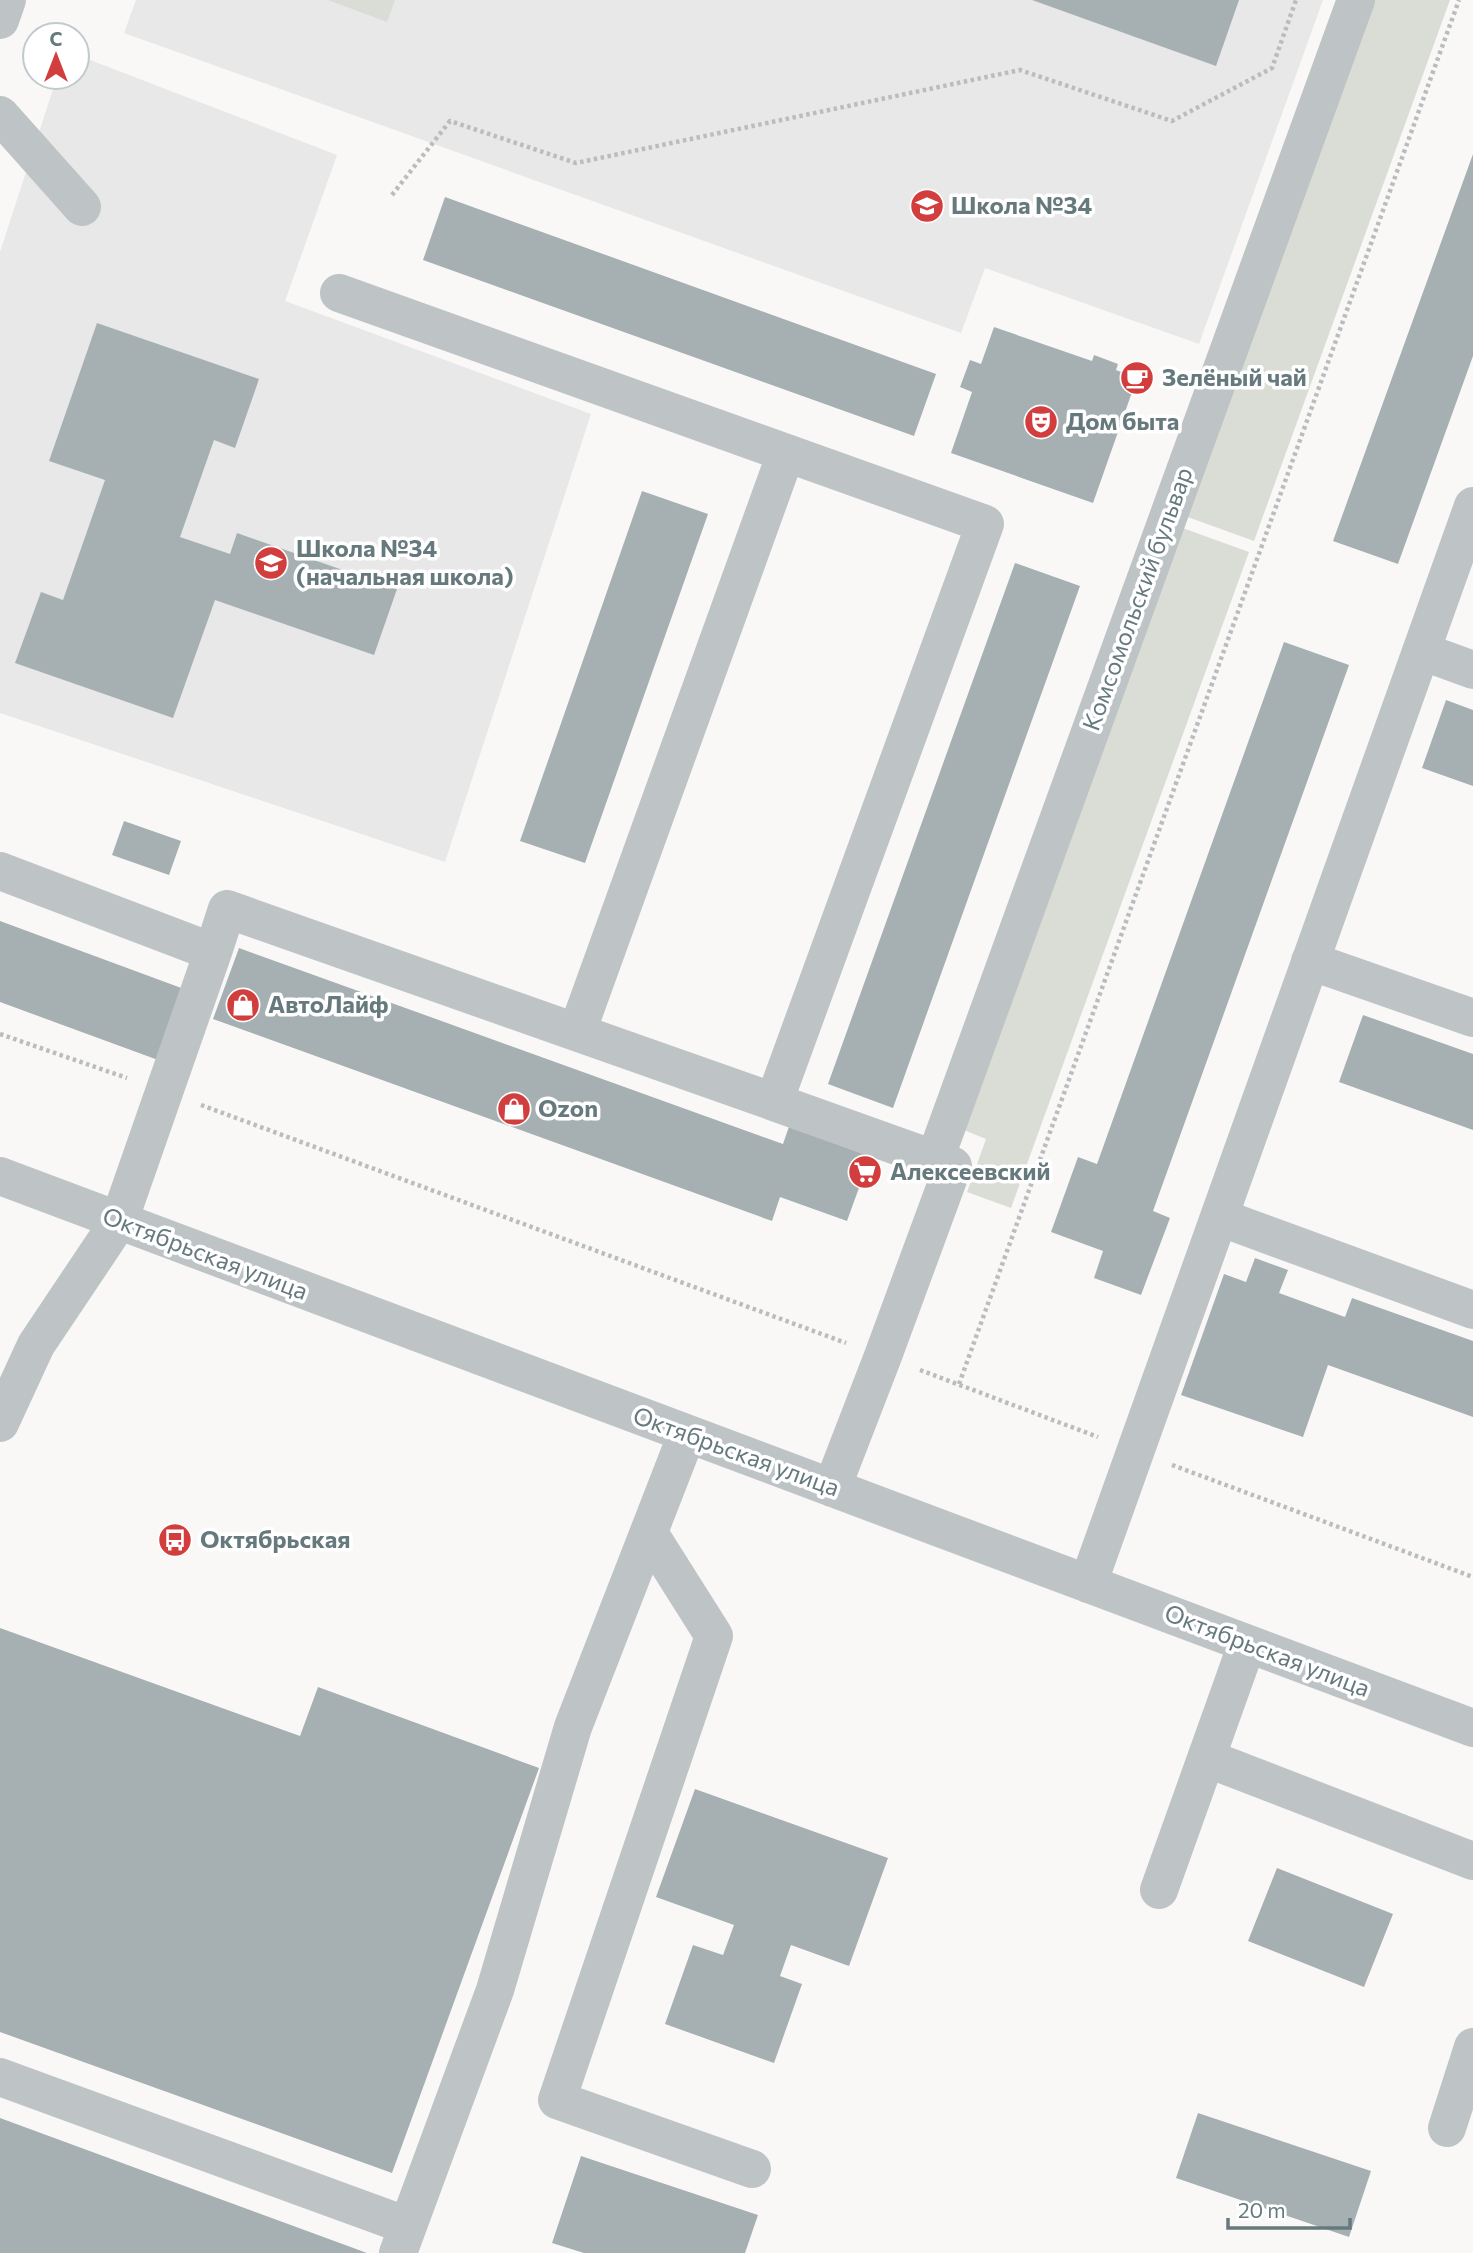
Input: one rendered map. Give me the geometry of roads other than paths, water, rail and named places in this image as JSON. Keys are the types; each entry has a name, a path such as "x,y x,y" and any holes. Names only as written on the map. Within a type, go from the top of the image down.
{"street":[{"path":"0,20 7,0"},
{"name":"Комсомольский бульвар","path":"935,1160 1356,0"},
{"path":"0,115 82,207"},
{"path":"339,293 985,524 774,1102"},
{"path":"577,1032 786,453"},
{"path":"1088,1584 1473,506"},
{"path":"1421,652 1473,670"},
{"path":"0,871 212,952"},
{"path":"0,1423 36,1345 119,1221 227,909 953,1166 832,1488"},
{"path":"1310,961 1473,1018"},
{"name":"Октябрьская улица","path":"0,1176 1473,1728"},
{"path":"1219,1217 1473,1310"},
{"path":"0,2077 403,2240 495,1990 573,1727 687,1434"},
{"path":"649,1534 714,1636 556,2100 751,2169"},
{"path":"1159,1890 1247,1644"},
{"path":"1206,1758 1473,1861"},
{"path":"1447,2128 1473,2047"}],"place":[{"name":"Школа №34","path":"927,206"},
{"name":"Зелёный чай","path":"1137,378"},
{"name":"Дом быта","path":"1041,422"},
{"name":"Школа №34 (начальная школа)","path":"271,563"},
{"name":"АвтоЛайф","path":"243,1005"},
{"name":"Ozon","path":"514,1109"},
{"name":"Алексеевский","path":"865,1172"},
{"name":"Октябрьская","path":"175,1540"}]}
